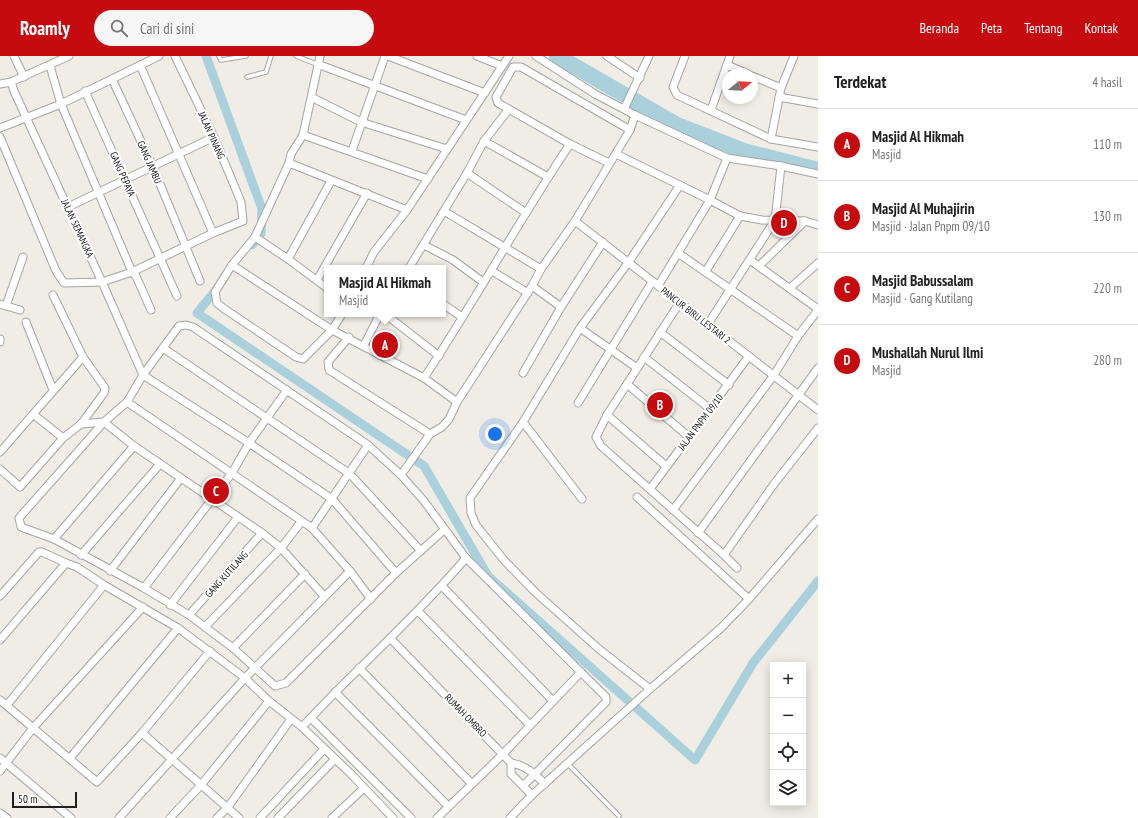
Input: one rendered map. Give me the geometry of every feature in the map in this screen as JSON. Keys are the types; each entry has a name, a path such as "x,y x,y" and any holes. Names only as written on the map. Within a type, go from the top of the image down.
{"street":[{"path":"14,56 24,77"},
{"path":"0,84 11,82 50,66 56,58 68,56"},
{"path":"0,128 26,116 61,104 85,91 160,56"},
{"name":"JALAN PINANG","path":"175,56 214,137 241,202 243,216 242,221 213,233"},
{"path":"320,56 320,65 313,98 303,135 291,154 290,163 255,237 232,265 215,292 217,303 296,357 303,359 332,330 340,317"},
{"path":"352,150 361,122 387,56 485,93"},
{"path":"477,56 502,66"},
{"path":"368,265 374,252 407,210 509,56"},
{"path":"536,56 595,94 625,105 635,115 727,158 781,166 818,174"},
{"path":"607,56 638,80"},
{"path":"625,105 649,56"},
{"path":"684,56 673,87 677,96 711,110 771,139 818,147"},
{"path":"711,110 730,56"},
{"path":"771,139 781,88 794,56"},
{"path":"0,137 62,281 66,285 102,282 132,272 213,233 140,65"},
{"path":"320,65 466,120"},
{"path":"727,65 734,68"},
{"path":"50,66 61,104 132,272 136,276 151,310"},
{"path":"609,163 570,144 498,103 496,97 513,67 517,66 630,130"},
{"path":"758,78 781,88"},
{"name":"GANG JAMBU","path":"112,79 153,167 200,281"},
{"name":"JALAN SEMANGKA","path":"11,82 143,375"},
{"name":"GANG PEPAYA","path":"85,91 177,296"},
{"path":"779,97 818,104"},
{"path":"313,98 361,122 447,149"},
{"path":"411,265 467,173 484,141 509,109"},
{"path":"401,475 430,434 442,427 449,419 457,402 528,293 541,269 575,221 609,163 616,154 630,130 635,115"},
{"path":"303,135 352,150 428,179"},
{"path":"68,208 214,137"},
{"path":"484,141 548,177"},
{"path":"424,378 570,144"},
{"path":"616,154 740,216 775,220 804,221 818,224"},
{"path":"578,403 610,350 678,253 710,200 727,158"},
{"path":"290,163 331,181 367,193 407,210"},
{"path":"708,324 775,220 781,166"},
{"path":"467,173 526,213"},
{"path":"288,258 331,181"},
{"path":"650,689 599,649 535,592 503,559 476,525 471,513 470,498 523,422 580,328 628,263 680,185"},
{"path":"326,265 367,193"},
{"path":"444,211 541,269"},
{"path":"706,272 740,216"},
{"name":"PANCUR BIRU LESTARI 2","path":"575,221 800,394 818,410"},
{"path":"759,266 804,221"},
{"path":"255,237 288,258 324,286"},
{"path":"523,373 561,307 602,242"},
{"path":"424,245 453,260 483,282"},
{"path":"678,253 798,336"},
{"path":"20,310 3,305 23,257"},
{"path":"673,510 774,375 798,336 818,310 750,260"},
{"path":"790,288 818,263"},
{"path":"232,265 332,330 424,378 457,402"},
{"path":"317,280 324,268"},
{"path":"492,271 528,293"},
{"path":"532,286 561,307"},
{"path":"0,469 20,487 63,438 81,424 104,393 105,388 83,356 53,295"},
{"path":"680,302 636,368 607,415 596,437 601,446 737,568"},
{"path":"446,306 462,317"},
{"path":"364,346 378,317"},
{"path":"389,317 438,356"},
{"path":"26,322 53,390"},
{"path":"444,530 396,573 282,685 275,686 233,648 189,615 170,605 144,588 110,571 54,539 21,527 19,518 104,422 126,402 143,375 179,326 184,325 193,327 368,445 401,475 428,506 444,530 466,558 606,697 606,702 523,786"},
{"path":"580,328 636,368"},
{"path":"660,332 729,385"},
{"path":"348,337 328,362 329,370 430,434"},
{"path":"163,348 350,474 421,551"},
{"path":"0,452 83,356"},
{"name":"JALAN PNPM 09/10","path":"650,489 709,408 729,385 749,356"},
{"path":"644,357 709,408"},
{"path":"698,533 818,368"},
{"path":"143,375 249,443 332,499 396,573"},
{"path":"627,384 689,437"},
{"path":"144,588 232,473 249,443 268,420 287,390"},
{"path":"126,402 232,473 301,522 312,528 350,571 371,599"},
{"path":"33,414 63,438"},
{"path":"607,415 666,466"},
{"path":"81,424 104,422 134,446 262,533 281,548 324,596"},
{"path":"523,422 582,499"},
{"path":"724,555 774,484 818,428"},
{"path":"312,528 350,474 368,445"},
{"path":"54,539 134,446"},
{"path":"81,555 160,464"},
{"path":"110,571 181,478"},
{"path":"637,497 749,599"},
{"path":"170,605 238,517"},
{"path":"515,817 532,795 626,710 721,628 749,599 818,519"},
{"name":"GANG KUTILANG","path":"205,627 281,548 301,522"},
{"name":"GANG KUTILANG","path":"189,615 262,533"},
{"path":"0,596 39,552 77,567 104,585 178,628 245,678 269,701 302,727 364,788 389,817"},
{"path":"302,727 359,668 391,639 442,586 466,558"},
{"path":"0,640 66,563"},
{"path":"119,818 245,678 350,571"},
{"path":"233,648 304,574"},
{"path":"6,705 104,585"},
{"path":"442,586 553,701"},
{"path":"0,771 33,728 144,607"},
{"path":"418,611 530,725"},
{"path":"70,758 178,628"},
{"name":"RUMAH OMBRO","path":"391,639 503,754 511,763 511,774 532,795"},
{"path":"0,700 97,782 142,733 210,651"},
{"path":"359,668 471,783"},
{"path":"437,818 471,783 503,754 581,672"},
{"path":"335,692 448,806"},
{"path":"170,818 201,785 269,701"},
{"path":"311,718 411,818"},
{"path":"217,818 228,807 291,719"},
{"path":"142,733 239,818"},
{"path":"260,818 324,749"},
{"path":"0,758 71,818"},
{"path":"278,818 335,759"},
{"path":"511,763 519,764 535,774 544,784"},
{"path":"332,818 364,788"},
{"path":"0,812 7,818"}],"lane":[{"path":"219,56 221,60 246,56"},
{"path":"247,76 266,72 270,56"},
{"path":"296,56 320,65"},
{"path":"568,764 619,816"}],"waterway":[{"path":"206,56 262,209 261,234 252,245"},
{"path":"557,56 677,125 744,151 818,170"},
{"path":"219,286 197,313 424,466 488,576 695,760 753,663 818,581"}],"place":[{"name":"Mushallah Nurul Ilmi","path":"784,223"},
{"name":"Masjid Al Hikmah","path":"385,345"},
{"name":"Masjid Al Muhajirin","path":"660,405"},
{"name":"Masjid Babussalam","path":"216,491"}]}
